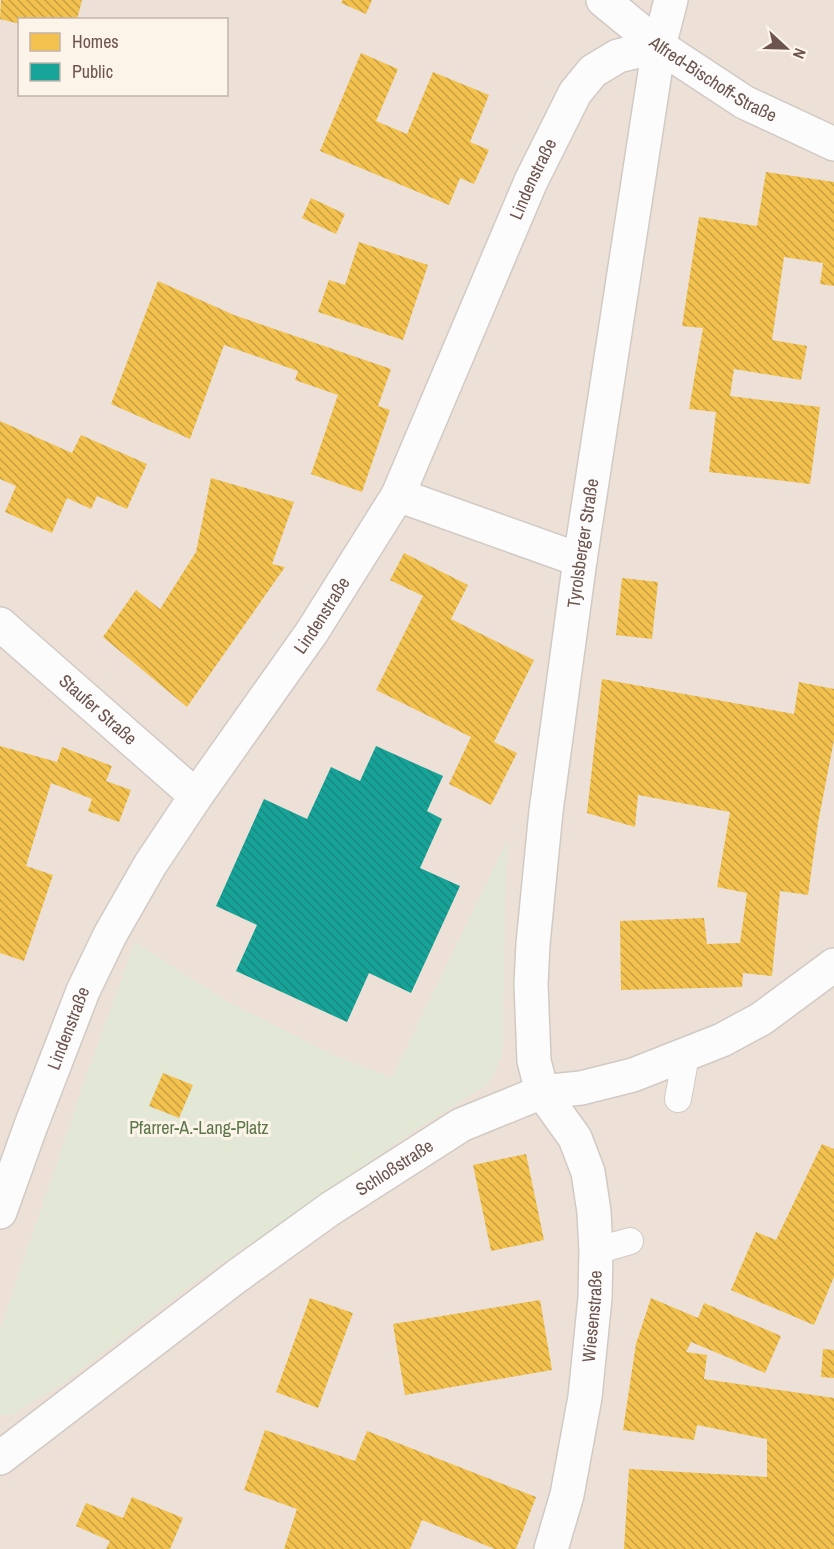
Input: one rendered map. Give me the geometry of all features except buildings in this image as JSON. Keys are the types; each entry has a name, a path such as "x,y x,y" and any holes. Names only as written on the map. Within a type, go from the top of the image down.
{"street":[{"name":"Alfred-Bischoff-Straße","path":"603,0 659,46 744,102 834,144"},
{"name":"Tyrolsberger Straße","path":"542,1092 534,1060 531,1023 532,964 546,811 580,560 659,46 671,0"},
{"name":"Lindenstraße","path":"0,1212 83,991 110,935 150,865 312,632 398,495 531,180 575,93 593,71 618,56 659,46"},
{"path":"398,495 580,560"},
{"name":"Staufer Straße","path":"0,624 196,796"},
{"name":"Schloßstraße","path":"0,1458 237,1276 330,1209 461,1125 542,1092 581,1088 633,1075 722,1040 761,1019 834,965"},
{"name":"Wiesenstraße","path":"542,1092 575,1138 588,1172 594,1212 596,1251 595,1298 585,1397 567,1495 551,1548"}],"lane":[{"path":"678,1099 686,1055"},
{"path":"596,1251 630,1241"}],"shaded area":[{"path":"0,0 834,0 834,1549 0,1549"}],"green space":[{"name":"Pfarrer-A.-Lang-Platz","path":"508,839 503,1044 500,1061 488,1084 414,1131 199,1279 58,1387 12,1415 0,1415 0,1330 89,1068 135,942 223,999 333,1055 392,1078"}]}
